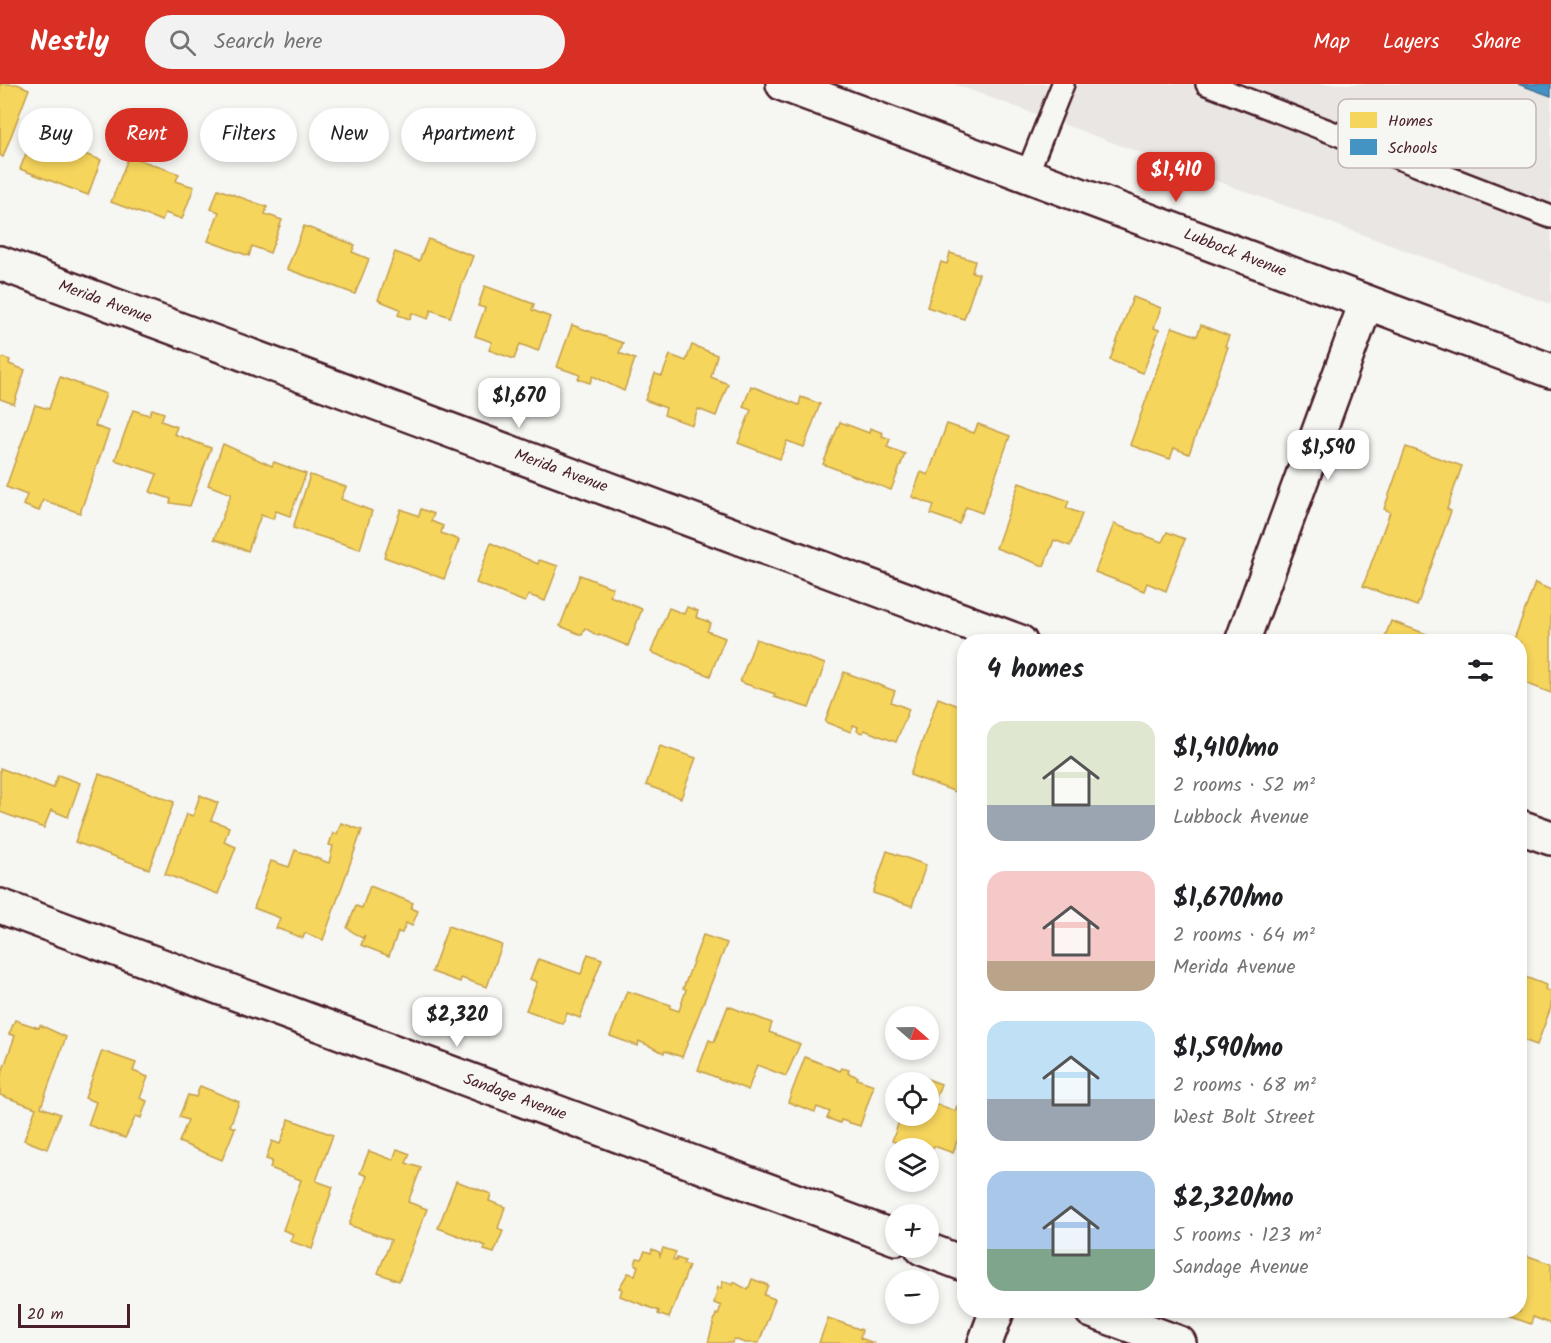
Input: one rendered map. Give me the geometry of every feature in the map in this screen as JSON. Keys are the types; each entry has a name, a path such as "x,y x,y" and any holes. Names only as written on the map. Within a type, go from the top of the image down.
{"street":[{"name":"Lubbock Avenue","path":"783,84 1551,371"},
{"name":"Merida Avenue","path":"0,263 998,634"},
{"path":"1245,634 1366,303"},
{"path":"1527,829 1551,838"},
{"name":"Sandage Avenue","path":"0,906 885,1234"},
{"path":"939,1254 957,1261"},
{"path":"985,1343 994,1318"},
{"path":"1111,1318 1179,1343"}],"lane":[{"path":"1027,174 1063,84"},
{"path":"1207,84 1338,135"},
{"path":"1424,168 1551,217"}],"shaded area":[{"path":"954,84 1551,84 1551,304"}],"building: Homes":[{"path":"0,84 17,84 29,89 22,108 18,108 18,118 3,157 0,155"},
{"path":"93,157 101,160 88,195 20,169 23,162 93,162"},
{"path":"127,162 146,162 179,174 176,181 194,187 182,219 165,213 162,221 111,202"},
{"path":"218,189 267,207 265,214 282,220 270,253 252,246 249,256 208,241 219,212 211,209"},
{"path":"304,226 355,245 352,252 369,259 355,294 287,269"},
{"path":"428,239 473,256 450,317 431,310 428,319 412,313 410,319 398,315 400,309 378,300 395,252 419,261"},
{"path":"950,253 975,261 972,272 979,274 964,319 927,307 941,262 947,264"},
{"path":"485,286 534,304 532,310 550,317 538,351 520,344 514,359 489,350 492,342 475,336 485,308 478,306"},
{"path":"1133,297 1161,308 1154,328 1159,330 1143,373 1110,360"},
{"path":"572,325 623,343 619,353 635,359 624,391 593,376 590,383 578,379 580,375 557,367"},
{"path":"1201,325 1229,336 1225,346 1228,347 1189,454 1174,448 1170,459 1130,445 1172,327 1197,336"},
{"path":"692,345 717,355 711,377 728,384 716,416 698,409 692,425 664,415 666,408 645,400 655,374 662,376 670,355 686,361"},
{"path":"0,357 10,360 9,364 25,370 14,404 0,399"},
{"path":"60,377 106,394 95,426 109,431 80,513 43,500 39,511 23,505 27,495 6,487 35,405 49,409"},
{"path":"751,386 799,405 801,397 820,404 804,447 787,441 780,459 738,443 751,410 743,407"},
{"path":"152,409 164,413 161,421 177,427 174,434 211,448 190,506 170,503 171,499 150,492 157,474 115,460 133,410 149,415"},
{"path":"840,422 869,433 870,428 883,433 882,436 890,439 887,447 905,454 891,490 823,464"},
{"path":"947,424 974,433 978,424 1010,436 982,513 966,507 959,524 931,514 934,505 912,497 921,472 928,475"},
{"path":"223,444 272,466 274,462 306,474 290,516 276,511 273,519 261,515 248,551 214,539 231,494 208,485"},
{"path":"1406,447 1462,466 1447,509 1451,511 1417,606 1363,586 1390,512 1384,509"},
{"path":"310,475 346,487 341,499 372,511 360,549 293,528"},
{"path":"1019,483 1069,501 1066,508 1082,514 1070,546 1054,540 1044,566 996,548"},
{"path":"401,509 419,516 421,509 434,514 431,521 443,526 441,533 459,540 444,579 384,557"},
{"path":"1114,524 1162,542 1167,532 1185,539 1166,591 1147,583 1144,591 1095,572"},
{"path":"491,543 538,564 539,560 558,566 545,601 529,595 525,602 476,583"},
{"path":"580,575 613,588 610,596 642,609 628,646 599,634 598,636 585,628 582,635 560,626"},
{"path":"1535,583 1551,590 1551,693 1527,684 1527,634 1516,634"},
{"path":"687,607 698,611 696,617 711,623 707,631 725,638 710,676 651,652 669,608 684,614"},
{"path":"1391,621 1426,634 1386,634"},
{"path":"756,639 825,664 809,708 774,697 775,694 740,682"},
{"path":"844,672 895,691 891,702 909,709 896,742 864,730 863,733 857,731 858,727 853,725 851,732 825,722"},
{"path":"938,698 957,705 957,792 910,775"},
{"path":"660,746 696,758 681,798 646,785"},
{"path":"0,768 53,788 58,775 80,783 68,817 51,810 44,828 0,812"},
{"path":"99,774 174,802 149,869 75,842"},
{"path":"200,795 218,803 211,820 229,827 224,842 236,847 218,894 165,874 187,814 193,816"},
{"path":"341,823 362,830 323,940 305,933 303,938 276,928 280,918 254,908 271,861 289,867 295,850 329,863 333,846 329,845 333,833 337,834"},
{"path":"887,851 926,865 912,906 873,893"},
{"path":"370,886 413,903 411,908 418,911 412,926 406,923 402,933 398,932 389,956 361,945 365,935 362,938 347,928 356,906 362,908"},
{"path":"448,926 502,945 487,987 461,978 460,982 432,972"},
{"path":"703,935 727,943 682,1057 665,1051 664,1053 639,1041 638,1046 610,1036 627,991 671,1005 670,1008 679,1011 686,990 683,989"},
{"path":"588,954 602,959 580,1018 567,1013 563,1024 526,1010 537,982 530,979 538,959 581,974"},
{"path":"1527,978 1546,985 1545,989 1551,992 1551,1007 1537,1045 1527,1041"},
{"path":"728,1006 772,1023 769,1032 800,1044 786,1076 757,1065 748,1090 698,1070 709,1040 714,1042"},
{"path":"15,1020 39,1028 40,1025 66,1037 41,1107 60,1114 47,1149 24,1140 36,1108 0,1095 0,1078 15,1036 9,1034"},
{"path":"102,1051 136,1063 133,1071 148,1077 140,1098 147,1101 141,1118 136,1116 125,1138 88,1125 96,1102 85,1098"},
{"path":"805,1057 840,1071 842,1068 849,1070 848,1073 858,1077 857,1079 874,1085 860,1126 827,1118 830,1112 817,1107 815,1112 788,1102"},
{"path":"200,1086 239,1102 230,1126 235,1128 222,1160 179,1142 188,1120 179,1117 188,1095 196,1097"},
{"path":"939,1105 955,1111 957,1106 957,1141 953,1153 939,1148 939,1138 893,1138 897,1126 939,1126"},
{"path":"289,1119 333,1135 316,1181 333,1187 312,1249 290,1241 293,1234 283,1230 301,1180 270,1168 272,1161 266,1159 272,1141 280,1144"},
{"path":"397,1149 410,1154 406,1163 421,1168 408,1202 427,1209 399,1281 378,1273 391,1240 349,1225 367,1176 360,1173 369,1151 393,1160"},
{"path":"456,1181 491,1194 489,1201 505,1207 498,1228 503,1231 494,1253 484,1250 486,1246 438,1228"},
{"path":"663,1248 676,1252 673,1260 676,1261 677,1258 685,1261 683,1264 689,1266 669,1318 658,1314 659,1311 620,1296 622,1289 619,1288 628,1273 635,1275 638,1266 635,1265 637,1258 641,1259 645,1251 651,1253 652,1249 659,1252 660,1256"},
{"path":"1527,1256 1551,1264 1551,1324 1533,1317 1531,1324 1514,1318 1527,1318"},
{"path":"752,1279 768,1285 764,1295 775,1299 759,1343 745,1343 734,1339 732,1343 708,1343 716,1314 718,1315 721,1306 714,1303 718,1287 721,1288 723,1281 733,1285 734,1282 748,1290"},
{"path":"828,1318 862,1330 860,1338 874,1343 819,1343"}],"building: Schools":[{"path":"1518,84 1551,84 1551,96"}]}
